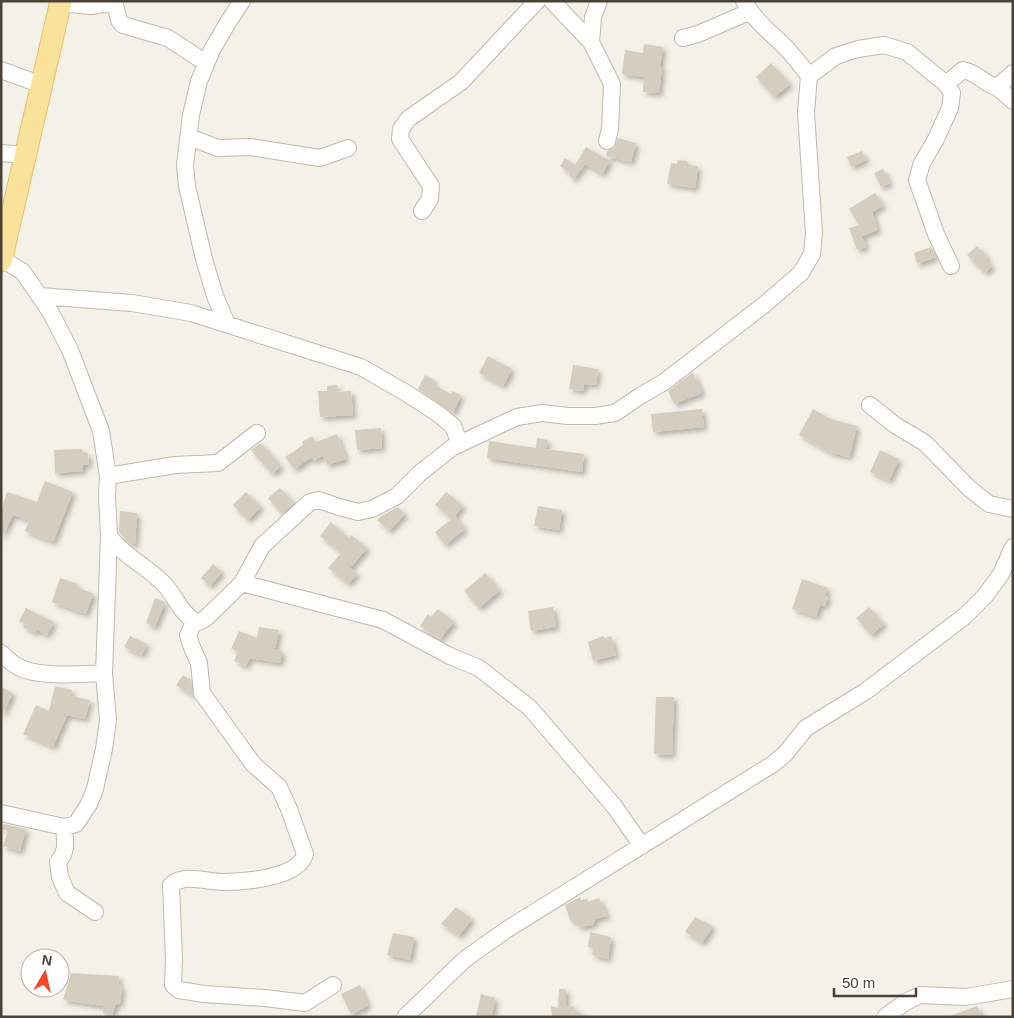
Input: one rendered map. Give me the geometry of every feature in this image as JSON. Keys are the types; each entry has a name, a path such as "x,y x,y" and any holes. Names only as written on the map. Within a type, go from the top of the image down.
{"main road":[{"path":"1,260 61,2"}],"street":[{"path":"227,324 215,296 204,259 186,186 185,165 191,115 199,81 206,63 242,1"},
{"path":"422,212 430,199 430,186 400,139 401,128 408,119 462,82 537,1"},
{"path":"552,1 591,42 612,84 610,128 607,141"},
{"path":"591,42 593,17 599,1"},
{"path":"61,2 91,6 115,5 119,20 123,25 168,38 206,63"},
{"path":"109,536 114,544 145,566 165,585 176,602 194,622 200,622 242,583 262,546 310,502 319,500 358,512 372,509 396,496 420,473 453,447 517,417 542,413 568,416 595,416 615,413 664,382 766,304 801,273 812,254 814,233 806,112 809,76 790,52 763,28 747,6 698,34 683,38"},
{"path":"809,76 836,56 858,48 884,45 906,52 946,84 952,93 950,108 935,141 922,163 917,180 951,266"},
{"path":"1,70 42,85"},
{"path":"946,84 963,70 976,74 993,87 997,87 1013,101"},
{"path":"997,87 1013,73"},
{"path":"189,137 218,148 250,147 320,158 348,148"},
{"path":"1,153 26,155"},
{"path":"1,260 23,272 40,296 70,350 86,390 101,431 108,476 106,496 109,536 104,673 108,720 95,789 89,804 76,824 64,827 1,813"},
{"path":"40,296 132,303 191,313 361,367 437,413 453,426 460,444"},
{"path":"870,405 895,425 925,443 969,488 990,504 1013,509"},
{"path":"108,476 175,465 218,463 257,433"},
{"path":"405,1017 464,960 506,930 773,764 785,754 806,728 866,691 966,616 985,596 1001,574 1013,547"},
{"path":"242,583 383,620 450,656 479,668 530,708 614,806 642,846"},
{"path":"194,622 188,635 190,645 199,663 202,693 253,764 279,787 306,854 304,860 297,867 259,879 221,882 188,878 175,881 171,885 174,958 173,985 179,990 204,994 305,1003 333,985"},
{"path":"1,653 18,667 35,672 65,674 104,673"},
{"path":"64,827 66,845 64,855 58,862 60,877 67,893 95,912"},
{"path":"885,1017 904,1003 920,995 966,997 1013,989"}],"building":[{"path":"644,44 663,47 659,93 643,92 644,77 622,74 625,50 643,53"},
{"path":"771,63 790,84 774,97 756,77"},
{"path":"618,138 636,143 631,162 606,156 607,151 614,148"},
{"path":"586,147 610,161 602,174 585,164 574,179 569,176 570,173 560,166 565,158 575,165"},
{"path":"862,151 866,160 851,167 847,157"},
{"path":"678,160 687,161 687,165 698,166 695,188 667,184 671,163 677,164"},
{"path":"883,169 890,183 881,187 874,173"},
{"path":"875,193 883,206 872,212 878,230 862,236 866,247 857,250 849,228 859,225 849,209"},
{"path":"977,246 988,257 985,259 992,266 985,273 967,255"},
{"path":"931,247 936,257 917,264 914,253"},
{"path":"488,356 512,369 503,386 479,373"},
{"path":"573,365 598,369 596,385 584,384 583,391 569,389"},
{"path":"693,372 702,393 674,404 668,391"},
{"path":"425,375 434,380 432,384 451,394 452,391 461,395 453,413 418,389"},
{"path":"337,385 338,392 351,391 353,415 320,417 318,391 327,391 327,386"},
{"path":"702,409 704,427 653,432 651,414"},
{"path":"813,409 831,419 857,426 849,457 831,453 799,435"},
{"path":"381,428 382,448 357,450 355,430"},
{"path":"337,434 346,459 327,465 323,455 314,461 312,457 294,469 285,457 303,445 302,442 312,436 316,442"},
{"path":"537,438 548,440 546,449 584,454 582,472 487,458 489,441 536,448"},
{"path":"261,443 281,466 272,474 251,450"},
{"path":"82,449 82,453 88,453 89,465 83,465 83,471 55,473 54,450"},
{"path":"880,450 899,459 889,481 870,472"},
{"path":"45,481 73,492 53,542 25,531 29,520 13,515 1,538 1,511 7,492 37,502"},
{"path":"280,488 294,503 282,514 268,498"},
{"path":"246,492 261,507 248,520 233,505"},
{"path":"446,492 463,506 452,519 435,505"},
{"path":"538,506 562,510 559,530 534,526"},
{"path":"398,507 405,514 389,531 377,520"},
{"path":"120,511 137,513 135,544 130,544 119,532"},
{"path":"455,516 465,529 445,545 435,532"},
{"path":"331,522 349,538 351,535 367,548 350,568 357,574 348,584 328,568 341,553 320,536"},
{"path":"213,564 222,572 210,586 201,578"},
{"path":"485,573 500,590 479,608 464,591"},
{"path":"60,578 78,584 76,588 93,593 86,614 52,602"},
{"path":"802,579 828,588 825,596 828,597 825,606 820,605 816,617 792,609"},
{"path":"155,598 165,602 155,627 146,623"},
{"path":"553,607 556,627 531,631 528,611"},
{"path":"869,607 884,624 871,635 856,618"},
{"path":"26,608 54,622 47,635 37,630 35,633 23,627 25,624 19,621"},
{"path":"438,609 454,622 440,639 423,630 420,626 428,614 431,617"},
{"path":"259,627 279,630 275,649 282,651 280,663 250,658 246,666 234,661 238,651 231,649 239,631 257,638"},
{"path":"130,636 147,644 142,655 124,647"},
{"path":"603,636 604,638 611,636 616,655 593,661 588,642"},
{"path":"183,675 191,680 193,696 176,685"},
{"path":"55,686 72,690 70,696 90,700 85,719 67,715 53,747 23,734 36,705 49,711"},
{"path":"1,687 13,693 1,717"},
{"path":"656,697 674,697 672,755 654,754"},
{"path":"4,824 26,829 20,851 3,846 8,831 2,829"},
{"path":"580,897 581,900 587,899 588,902 599,898 607,916 595,919 593,925 579,927 576,921 571,922 565,905"},
{"path":"456,907 472,919 459,936 441,924"},
{"path":"695,917 713,926 702,943 685,932"},
{"path":"590,932 611,937 608,959 592,955 593,948 588,947"},
{"path":"393,933 414,937 410,960 387,955"},
{"path":"71,973 119,976 118,984 122,987 120,1003 115,1005 112,1016 103,1013 103,1006 63,1000 64,998 70,998"},
{"path":"360,985 368,1006 351,1014 341,994"},
{"path":"559,989 566,989 566,1007 574,1006 575,1011 581,1013 581,1017 552,1017 551,1006 558,1008"},
{"path":"481,994 495,998 492,1017 476,1017"},
{"path":"977,1006 982,1017 950,1017 950,1016"}]}
